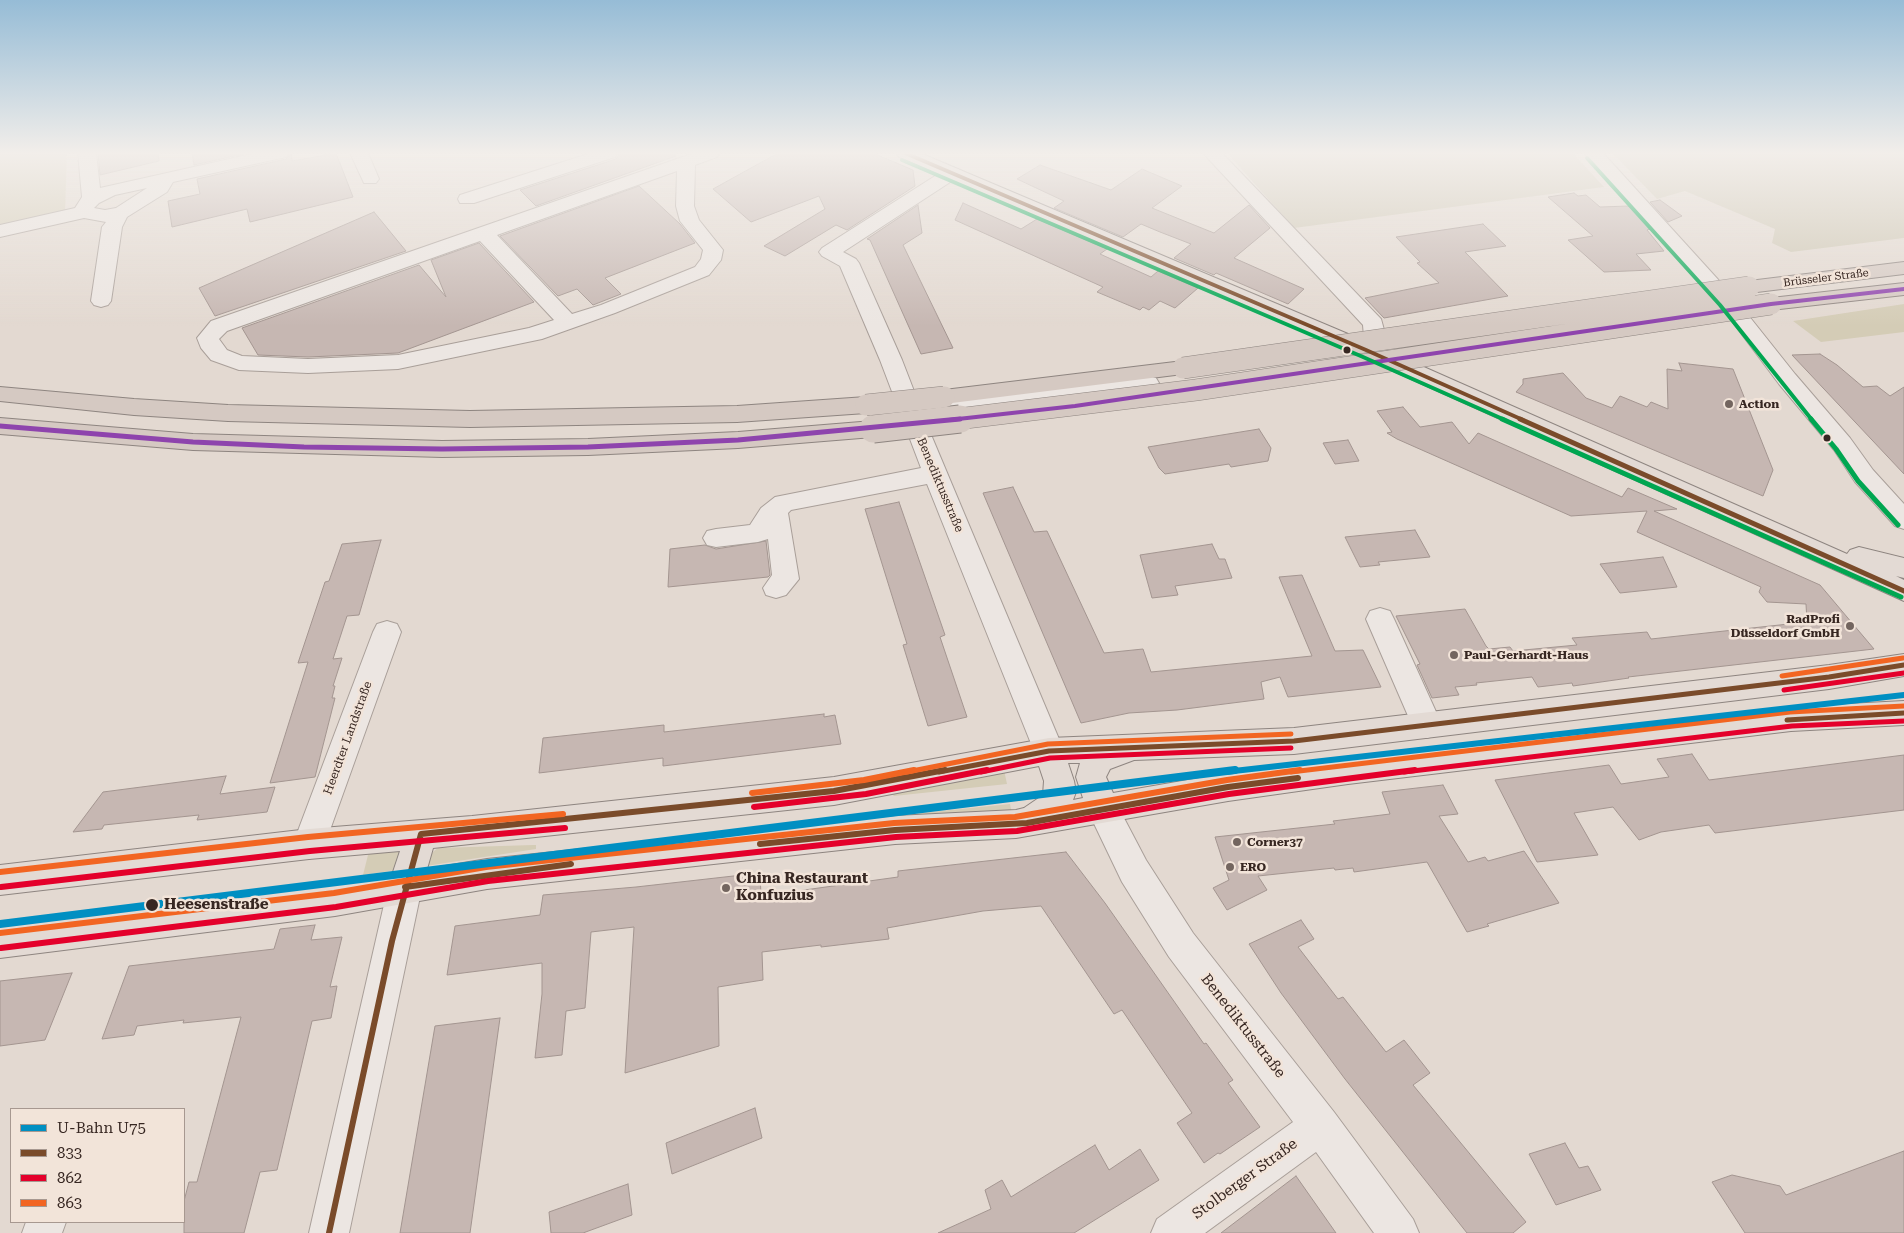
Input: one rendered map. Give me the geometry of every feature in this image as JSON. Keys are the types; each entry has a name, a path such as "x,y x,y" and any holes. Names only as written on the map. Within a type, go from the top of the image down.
{"highway":[{"name":"Brüsseler Straße","path":"0,394 228,413 470,420 727,414 866,405 1066,384 1749,287 1904,268"},
{"name":"Brüsseler Straße","path":"0,426 193,442 442,449 588,447 738,440 873,428 1075,406 1196,390 1771,304 1904,289"}],"main road":[{"path":"1042,211 1366,350 1802,544 1903,584"},
{"path":"0,880 309,844 598,818 834,791 1049,752 1294,741 1829,677 1904,665"},
{"path":"0,941 335,900 487,874 895,830 1027,823 1228,787 1348,771 1791,719 1904,714"},
{"path":"1103,809 1091,777 1093,767 1099,760 1131,748"},
{"path":"1027,823 1056,804 1060,792 1059,781 1049,752"},
{"path":"405,887 421,834"}],"street":[{"path":"0,231 72,211"},
{"path":"93,211 99,216 117,214 123,211"},
{"path":"548,211 220,326 208,338 212,348 219,355 240,363 308,366 398,362 534,334 608,309 702,271 711,260 713,250 690,221 687,211"},
{"name":"Benediktusstraße","path":"893,211 829,252 849,263 891,360 910,412 1049,752"},
{"path":"1266,211 1373,324 1375,338 1366,350"},
{"path":"1645,211 1726,300 1787,379 1842,444 1864,476 1904,520"},
{"path":"101,301 112,227 117,219 117,214"},
{"path":"484,233 568,323"},
{"path":"1366,350 1694,302 1726,300"},
{"path":"910,412 1148,383"},
{"path":"1842,444 1904,503"},
{"path":"716,538 758,533 770,514 784,503 936,474"},
{"path":"775,510 785,562 786,579 776,588"},
{"path":"1380,619 1427,725"},
{"name":"Heerdter Landstraße","path":"309,844 387,632"},
{"name":"Benediktusstraße","path":"1103,809 1134,871 1181,945 1320,1126 1398,1233"},
{"path":"329,1233 405,887"},
{"name":"Stolberger Straße","path":"1170,1233 1320,1126"}],"shaded area":[{"path":"0,211 65,211 65,215 0,231"},
{"path":"1278,211 1426,211 1294,228"},
{"path":"1731,211 1904,211 1904,238 1791,252 1772,243 1775,229"},
{"path":"1904,304 1904,332 1821,342 1793,321"},
{"path":"1003,765 1007,784 894,796 891,793"},
{"path":"1010,804 1012,815 909,817 911,814"},
{"path":"536,845 536,849 426,866 425,858 438,848"},
{"path":"404,850 397,870 363,875 369,851"}],"building":[{"path":"169,211 241,211 172,227"},
{"path":"247,211 297,211 250,222"},
{"path":"571,211 665,211 680,224 695,243 605,278 621,294 593,305 577,289 558,296 500,236"},
{"path":"738,211 781,211 751,222"},
{"path":"822,211 877,211 847,230 836,225 785,256 764,246"},
{"path":"910,211 919,211 922,233 903,245 953,348 921,354 870,240 867,239"},
{"path":"959,211 980,211 1021,229 1037,219 1107,249 1100,254 1151,277 1158,271 1198,288 1175,308 1160,301 1149,310 1143,307 1140,310 1097,292 1103,287 955,220"},
{"path":"1060,211 1158,211 1214,233 1242,211 1254,211 1270,228 1234,258 1304,289 1288,304 1216,273 1214,275 1174,258 1191,244 1141,224 1123,237"},
{"path":"1564,211 1633,211 1650,229 1647,230 1664,251 1636,254 1651,270 1604,272 1568,240 1593,236"},
{"path":"1658,211 1674,211 1682,216 1668,222"},
{"path":"374,212 406,251 215,316 199,288"},
{"path":"1483,224 1506,246 1465,252 1508,296 1384,318 1365,298 1439,283 1417,263 1420,262 1396,237"},
{"path":"479,243 534,302 398,353 308,357 258,355 242,328 419,265 446,297 431,260"},
{"path":"1820,354 1837,365 1863,387 1877,386 1890,396 1904,387 1904,474 1792,355"},
{"path":"1679,363 1733,369 1773,470 1763,496 1516,392 1523,384 1523,379 1563,373 1586,398 1612,408 1620,396 1647,407 1651,402 1668,409 1667,369 1682,371"},
{"path":"1403,407 1420,427 1452,422 1469,444 1478,433 1622,497 1628,488 1677,509 1654,511 1820,585 1874,649 1628,677 1573,686 1572,683 1538,687 1532,677 1476,683 1477,685 1455,687 1459,695 1432,698 1417,665 1420,664 1396,616 1465,609 1489,649 1510,647 1513,651 1577,645 1572,638 1647,632 1651,639 1807,622 1806,604 1767,602 1759,592 1761,587 1637,532 1647,511 1571,516 1397,439 1387,433 1392,432 1377,411"},
{"path":"1259,429 1271,448 1268,461 1231,467 1229,464 1165,474 1159,468 1148,447"},
{"path":"1348,440 1359,461 1335,464 1323,443"},
{"path":"1013,487 1034,532 1047,531 1104,653 1143,649 1151,672 1312,656 1279,577 1302,575 1335,651 1363,650 1381,687 1288,697 1280,677 1261,682 1264,699 1177,710 1129,713 1081,723 983,493"},
{"path":"899,502 945,635 940,637 967,717 928,726 903,645 907,644 865,509"},
{"path":"1415,530 1430,557 1378,562 1380,565 1360,567 1345,537"},
{"path":"381,540 359,615 347,616 333,659 342,658 333,686 335,686 332,698 335,698 315,777 270,783 308,662 298,663 325,582 329,581 342,544"},
{"path":"766,541 770,575 768,577 668,587 670,549 705,545 716,549"},
{"path":"1212,544 1219,559 1225,559 1232,578 1175,586 1178,595 1152,598 1140,555"},
{"path":"1663,557 1677,587 1620,593 1600,564"},
{"path":"824,714 824,717 835,715 841,744 663,766 663,758 539,773 543,738 664,725 664,732"},
{"path":"1692,754 1709,780 1904,755 1904,810 1715,833 1709,825 1661,832 1639,840 1613,807 1574,813 1598,855 1537,862 1495,780 1609,765 1621,784 1669,777 1657,759"},
{"path":"226,776 220,794 275,787 267,812 197,820 199,815 104,825 102,829 73,832 103,792"},
{"path":"1443,785 1458,814 1439,816 1468,862 1485,857 1488,861 1524,851 1559,903 1487,924 1489,926 1467,932 1427,862 1354,872 1353,868 1335,870 1334,868 1258,876 1267,890 1227,910 1213,888 1229,880 1215,837 1335,824 1333,821 1390,814 1382,792"},
{"path":"1066,852 1105,903 1204,1044 1206,1043 1233,1080 1228,1083 1260,1127 1204,1163 1177,1123 1192,1113 1122,1010 1114,1014 1041,906 983,911 887,928 889,939 762,952 763,980 718,987 719,1046 625,1073 634,927 591,932 585,1008 566,1011 562,1055 535,1058 542,994 542,963 447,975 455,926 540,915 543,895 760,873 761,896 898,877 898,871"},
{"path":"1301,920 1314,939 1298,947 1338,999 1343,997 1386,1052 1404,1040 1430,1073 1413,1085 1526,1222 1513,1233 1467,1233 1345,1079 1281,993 1249,944"},
{"path":"315,925 311,940 342,937 330,987 337,986 331,1018 312,1021 277,1170 260,1172 244,1233 184,1233 185,1197 189,1182 197,1182 241,1017 183,1023 184,1020 137,1026 134,1035 102,1039 129,966 274,949 280,929"},
{"path":"72,973 45,1040 0,1046 0,981"},
{"path":"500,1018 470,1233 400,1233 435,1026"},
{"path":"755,1108 762,1138 672,1174 666,1143"},
{"path":"1565,1143 1579,1168 1588,1166 1601,1190 1556,1205 1529,1154"},
{"path":"1095,1145 1109,1170 1140,1149 1159,1180 1074,1233 938,1233 991,1209 985,1190 1002,1180 1011,1197"},
{"path":"1904,1151 1904,1233 1745,1233 1712,1182 1732,1175 1780,1186 1786,1195"},
{"path":"1296,1176 1336,1233 1221,1233"},
{"path":"628,1184 632,1215 583,1233 551,1233 549,1212"}],"metro line":[{"name":"U75","path":"0,924 1285,764 1904,695"}],"transit line":[{"path":"1020,211 1363,357 1901,597"},
{"name":"833","path":"1040,211 1366,350 1904,591"},
{"path":"1635,211 1720,305 1781,384 1836,449 1858,481 1898,525"},
{"path":"0,426 193,442 304,447 442,449 588,447 738,440 873,429 1075,406 1771,304 1904,289"},
{"name":"863","path":"1782,676 1903,658"},
{"name":"833","path":"329,1233 392,941 421,834 834,791 1049,751 1294,741 1829,677 1904,665"},
{"name":"862","path":"1784,690 1904,673"},
{"name":"863","path":"0,933 334,893 486,867 894,823 1015,817 1227,780 1347,764 1790,712 1904,706"},
{"name":"833","path":"1787,720 1904,713"},
{"name":"862","path":"1,948 336,907 488,881 896,837 1017,831 1229,794 1349,778 1792,726 1904,721"},
{"name":"863","path":"752,793 864,780 1048,744 1291,734"},
{"name":"862","path":"754,807 866,794 1050,758 1291,748"},
{"name":"833","path":"760,844 895,830 1027,823 1228,787 1298,778"},
{"name":"863","path":"0,872 308,837 563,814"},
{"name":"862","path":"1,887 310,851 565,828"},
{"name":"833","path":"405,887 571,864"}],"place":[{"name":"Action","path":"1729,404"},
{"name":"RadProfi Düsseldorf GmbH","path":"1850,626"},
{"name":"Paul-Gerhardt-Haus","path":"1454,655"},
{"name":"Corner37","path":"1237,842"},
{"name":"ERO","path":"1230,867"},
{"name":"China Restaurant Konfuzius","path":"726,888"},
{"name":"Heesenstraße","path":"152,905"}]}
